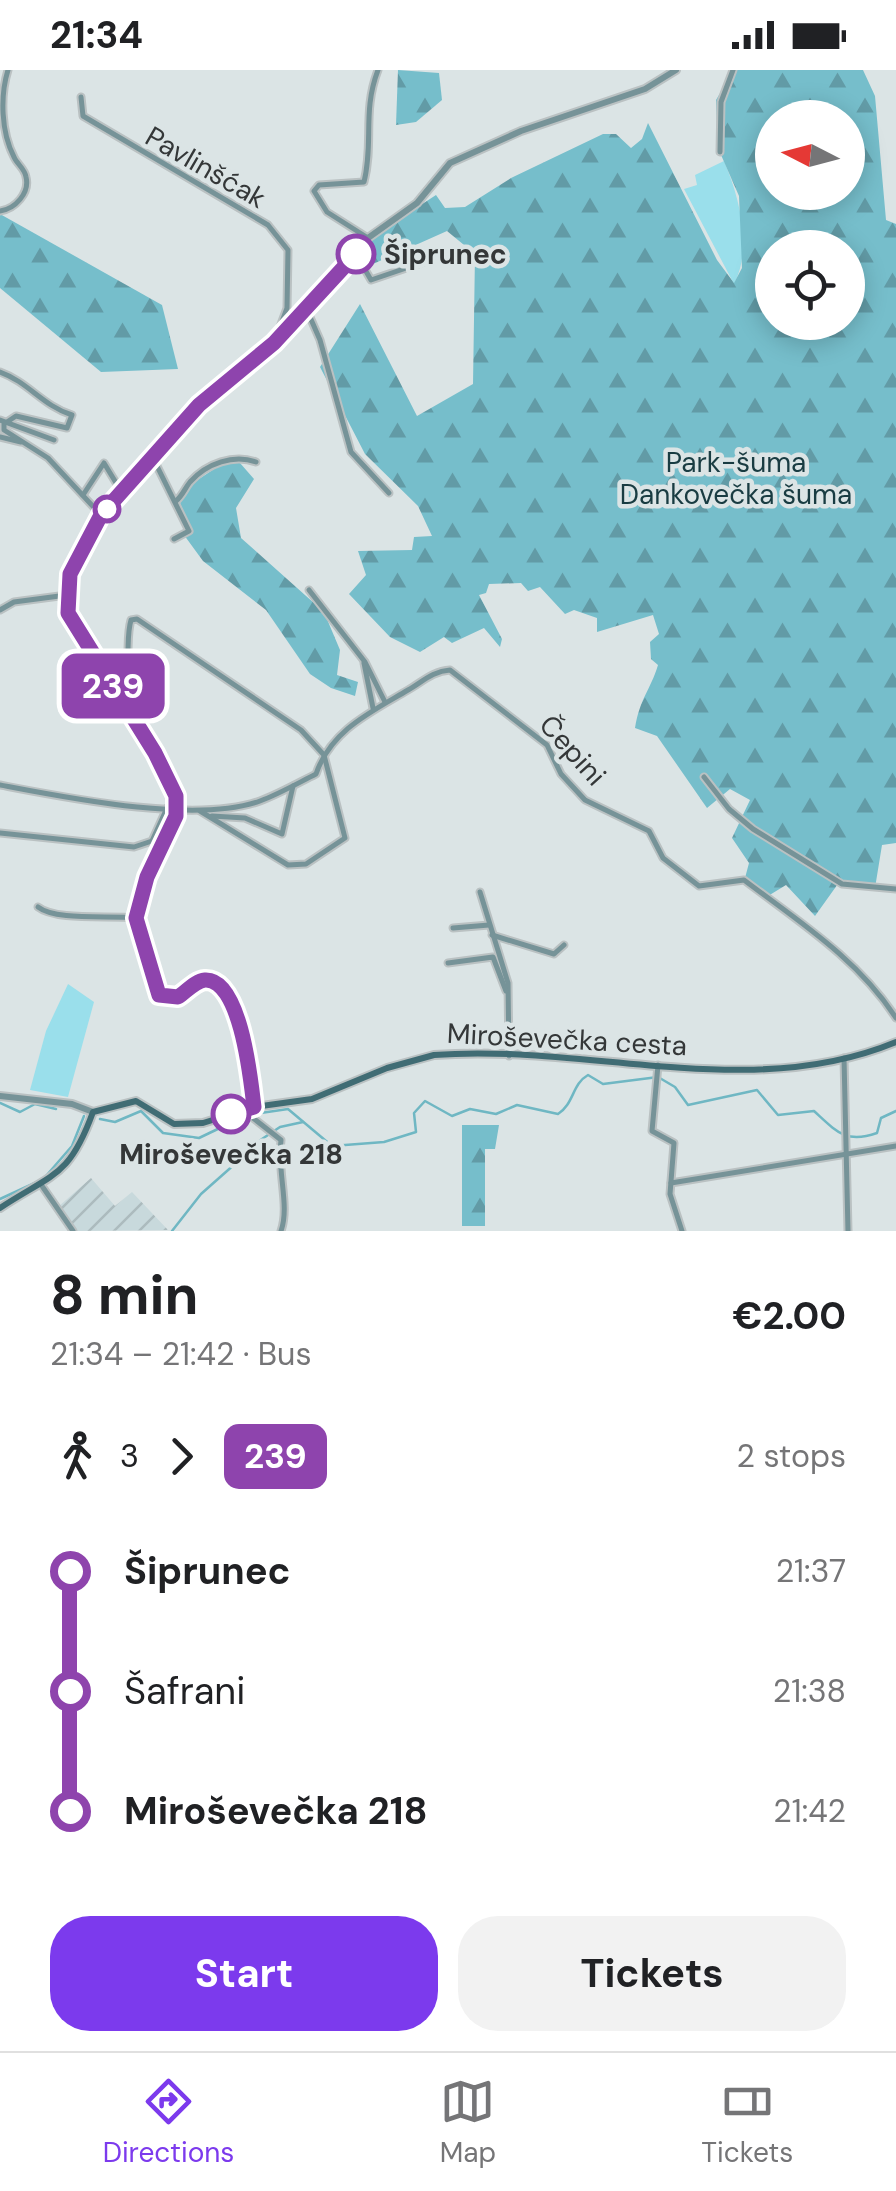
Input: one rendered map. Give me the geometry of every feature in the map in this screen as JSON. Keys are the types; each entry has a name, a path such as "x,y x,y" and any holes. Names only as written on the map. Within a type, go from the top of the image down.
{"main road":[{"name":"Miroševečka cesta","path":"93,1112 136,1101 179,1126 312,1100 387,1068 434,1055 741,1069 844,1055 896,1042"},
{"path":"0,1208 42,1186 80,1146 93,1112"}],"street":[{"path":"0,211 16,204 26,186 26,174 13,156 2,116 8,70"},
{"path":"368,238 327,212 314,191 319,184 364,182 368,166 366,117 378,70"},
{"path":"281,1231 286,1215 277,1168 281,1143 253,1112 244,1033 220,986 205,980 178,997 159,995 136,918 147,877 166,844 177,807 170,780 68,613 67,595 80,550 101,515 199,405 274,343 368,238 416,203 457,158 645,89 676,70"},
{"path":"720,152 721,102 733,70"},
{"name":"Pavlinšćak","path":"81,97 82,116 268,225 288,250 287,308 274,343"},
{"path":"356,254 370,280 428,261"},
{"path":"306,308 320,340 352,452 389,492"},
{"path":"0,372 30,384 52,407 72,415 67,428 16,416 3,421"},
{"path":"3,421 54,440"},
{"path":"3,421 4,430 48,458 101,515"},
{"path":"0,437 24,442"},
{"path":"176,501 188,484 221,461 240,456 256,462"},
{"path":"154,460 189,532 174,539"},
{"path":"84,495 104,463 122,492"},
{"path":"0,785 63,798 198,810 257,802 316,774 324,755 373,708 386,703 364,660 309,590"},
{"path":"0,610 14,602 67,595"},
{"path":"114,689 128,670 128,629 131,620 137,619 301,730 324,755 345,838 306,864 288,865 198,810"},
{"path":"364,660 373,708"},
{"name":"Čepini","path":"386,703 429,676 450,670 547,744 561,774 585,800 649,831 662,858 699,886 744,880 791,913 867,980 896,1018"},
{"path":"704,777 729,809 762,836 842,884 896,889"},
{"path":"209,816 245,818 282,834 293,786"},
{"path":"0,833 134,847 152,841 166,808"},
{"path":"480,892 507,994 509,1056"},
{"path":"38,907 61,918 88,913 136,918"},
{"path":"453,928 490,925"},
{"path":"492,934 554,954 564,944"},
{"path":"448,962 493,958 507,994"},
{"path":"844,1055 841,1073 848,1155 848,1231"},
{"path":"658,1065 652,1130 674,1143 671,1183 682,1231"},
{"path":"1,1096 72,1104 93,1112"},
{"path":"671,1183 896,1146"},
{"path":"42,1186 73,1231"}],"shaded area":[{"path":"724,161 742,222 743,255 734,284 684,189 697,185 695,175"},
{"path":"68,984 94,1002 68,1097 30,1090 46,1031"},
{"path":"91,1178 115,1206 132,1192 168,1230 75,1231 58,1207"}],"green space":[{"path":"398,70 439,73 442,100 416,122 396,125"},
{"name":"Park-šuma Dankovečka šuma","path":"734,70 863,70 875,96 886,220 896,224 896,843 882,845 875,888 840,881 815,916 786,885 768,896 745,878 749,863 732,838 750,800 730,789 707,808 657,736 635,728 658,665 651,659 650,642 659,634 653,615 597,632 597,618 574,610 565,614 540,587 528,591 521,583 489,584 486,593 479,595 502,639 500,647 484,628 452,643 444,637 420,652 390,637 349,594 366,575 358,551 412,550 414,537 432,536 418,506 365,454 320,367 360,304 417,416 473,384 475,254 447,231 373,264 360,254 378,233 436,195 445,208 465,207 511,178 603,134 616,134 631,148 642,139 648,123 717,260 734,283 742,268 739,196 718,148 716,100"},
{"path":"0,214 162,305 178,369 101,372 0,288"},
{"path":"223,463 240,463 254,479 236,508 241,538 324,612 340,650 337,675 358,682 355,696 331,688 310,674 266,610 203,561 184,535 192,533 180,503 190,485"},
{"path":"462,1125 499,1125 495,1149 485,1149 485,1226 462,1226"}],"waterway":[{"path":"100,1119 115,1122 141,1111 163,1133 199,1138 247,1115 288,1109 332,1146 384,1142 416,1132 414,1113 425,1101 452,1116 470,1109 496,1114 517,1105 558,1114 588,1075 603,1084 658,1077 675,1087 688,1105 757,1090 778,1115 814,1111 842,1134 857,1137 877,1133 881,1118 896,1111"},
{"path":"0,1103 20,1112 35,1104 56,1109"},
{"path":"46,1176 72,1146 84,1116"},
{"path":"256,1143 280,1127 303,1122"},
{"path":"172,1231 201,1194 236,1163"},
{"path":"0,1199 39,1181"}],"bus line":[{"name":"239","path":"231,1114 254,1107 244,1033 220,986 205,980 178,997 165,998 154,989 150,978 136,918 147,877 176,816 176,796 155,753 68,613 70,574 101,515 154,460 187,417 274,343 356,254"}],"place":[{"name":"Šiprunec","path":"356,254"},
{"name":"Miroševečka 218","path":"231,1114"}]}
